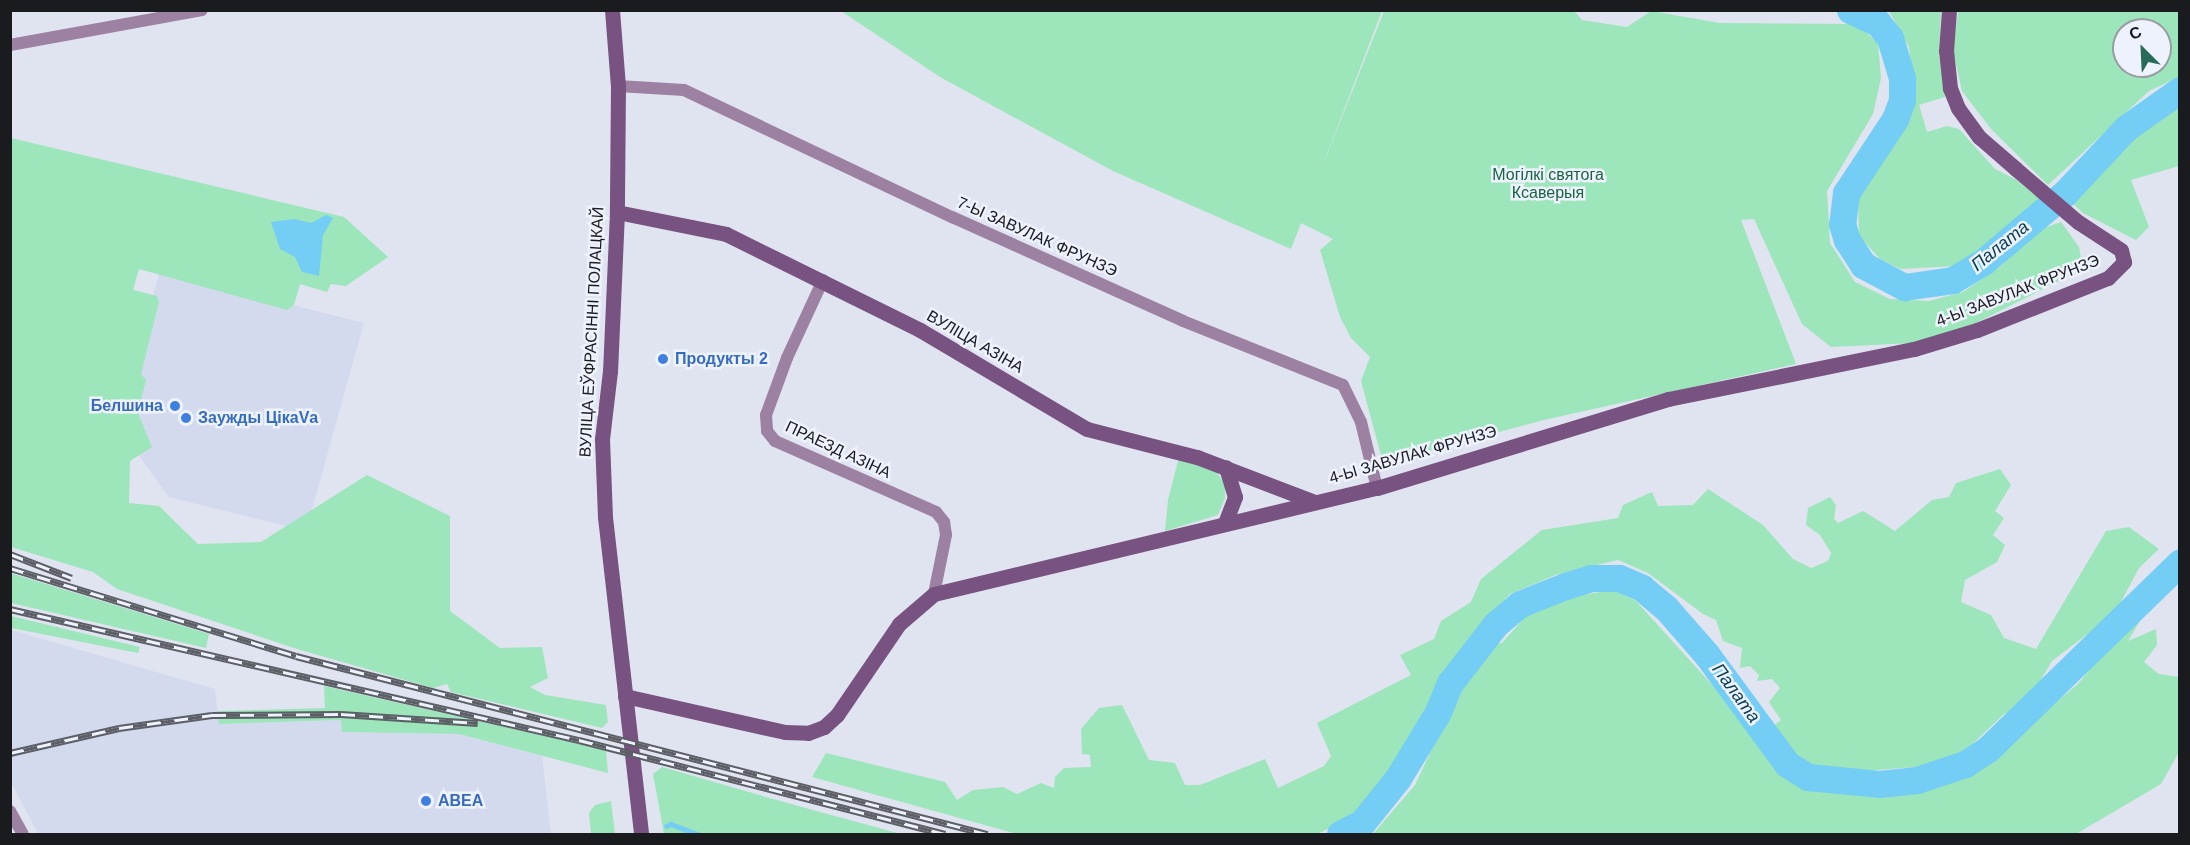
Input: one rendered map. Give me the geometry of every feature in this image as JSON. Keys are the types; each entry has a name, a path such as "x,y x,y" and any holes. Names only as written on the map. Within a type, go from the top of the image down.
{"street":[{"path":"10,45 202,10"},
{"name":"ВУЛІЦА ЕЎФРАСІННІ ПОЛАЦКАЙ","path":"612,10 618,86 617,212 610,371 602,439 606,528 641,834"},
{"name":"4-Ы ЗАВУЛАК ФРУНЗЭ","path":"625,696 785,732 808,733 824,727 837,715 899,624 934,594 1377,488 1668,399 1914,349 1977,330 2118,271 2124,262 2121,249 2078,222 2016,169 1979,136 1958,108 1950,88 1946,51 1949,10"},
{"name":"7-Ы ЗАВУЛАК ФРУНЗЭ","path":"618,86 684,90 973,227 1183,321 1343,385 1361,422 1377,488"},
{"name":"ВУЛІЦА АЗІНА","path":"617,212 726,234 920,330 1087,429 1226,467 1315,502"},
{"name":"ПРАЕЗД АЗІНА","path":"823,280 787,357 766,415 767,431 775,441 936,512 944,522 946,535 934,594"},
{"path":"1225,523 1234,497 1226,467"},
{"path":"10,811 23,834"}],"shaded area":[{"path":"160,271 364,323 306,531 169,497 122,433 127,384"},
{"path":"11,630 215,689 219,724 342,720 343,732 459,734 542,756 551,834 38,834 11,782"}],"green space":[{"name":"Могілкі святога Ксаверыя","path":"841,11 1382,11 1319,175 1384,11 1574,11 1582,20 1627,27 1651,11 1720,23 1857,24 1878,43 1881,78 1873,114 1827,191 1830,243 1855,282 1890,299 1929,301 1963,292 2002,265 2038,230 2061,222 2079,247 2082,263 2067,277 1972,325 1914,343 1831,347 1802,324 1754,219 1741,220 1796,364 1544,420 1383,463 1361,381 1370,357 1351,338 1340,317 1320,250 1333,239 1301,223 1291,249 1113,171 940,77"},
{"path":"1889,11 1941,11 1939,54 1945,97 1919,105 1927,132 1947,126 1959,129 1995,169 2015,179 2044,202 1988,248 1958,266 1900,269 1880,259 1859,236 1858,200 1904,124 1910,105 1913,81 1909,47"},
{"path":"1958,11 2179,11 2179,77 2149,91 2048,185 1991,129 1962,91 1953,51"},
{"path":"2179,101 2179,166 2131,180 2149,227 2136,240 2083,213 2069,200 2135,133"},
{"path":"11,138 344,217 388,257 346,286 331,284 327,292 300,284 294,305 287,310 139,269 133,290 157,296 159,302 141,374 146,380 138,413 152,447 130,461 129,503 159,506 198,544 261,542 367,475 450,516 450,611 500,648 542,647 548,678 530,687 545,695 606,705 608,722 602,728 451,692 447,684 433,688 297,649 117,589 93,572 11,547"},
{"path":"1179,457 1216,471 1225,484 1225,498 1218,515 1165,531 1168,500"},
{"path":"2000,469 2011,485 1995,511 2004,518 1993,535 2005,545 1997,562 1965,580 1961,602 1991,615 2004,638 2036,649 2106,531 2129,527 2159,549 2139,568 2115,613 2052,661 2030,698 2003,715 1962,754 1928,766 1851,772 1813,766 1794,756 1769,729 1781,720 1769,702 1780,688 1772,679 1757,681 1759,675 1750,666 1740,668 1742,648 1723,641 1716,620 1703,614 1648,573 1618,560 1558,574 1510,594 1474,635 1435,691 1390,772 1352,818 1317,834 1017,834 812,777 826,753 945,782 957,800 973,790 1003,787 1017,794 1041,783 1054,788 1055,777 1064,768 1091,767 1090,755 1082,754 1081,729 1099,708 1122,705 1149,760 1175,763 1185,785 1200,785 1265,759 1278,788 1324,766 1331,756 1317,723 1411,675 1400,655 1434,639 1441,621 1471,602 1481,579 1542,530 1618,518 1623,505 1652,492 1658,506 1693,505 1708,489 1763,525 1793,559 1811,568 1828,561 1831,553 1820,535 1806,525 1808,508 1830,497 1836,505 1834,519 1838,523 1863,511 1895,531 1932,500 1949,497 1956,483"},
{"path":"10,573 209,634 206,648 11,603"},
{"path":"1613,590 1636,601 1733,708 1778,769 1808,789 1881,794 1917,789 1971,772 2078,684 2140,607 2147,609 2128,641 2156,629 2157,645 2144,662 2159,674 2179,677 2179,752 2161,784 2076,834 1373,834 1415,785 1458,693 1493,645 1502,643 1526,616 1575,596"},
{"path":"11,616 140,647 138,653 11,628"},
{"path":"324,686 606,750 608,773 459,734 342,732 341,720 219,724 217,711 325,708"},
{"path":"662,767 901,834 664,834 653,774"},
{"path":"611,801 615,834 585,834 591,833 589,813 595,805"}],"water":[{"path":"326,215 333,218 323,235 319,276 302,272 295,257 280,249 271,222 294,219 311,223"}],"waterway":[{"name":"Палата","path":"1850,10 1878,23 1890,38 1902,78 1902,100 1895,119 1846,193 1842,224 1847,240 1863,265 1904,287 1953,280 1983,262 2065,193 2126,128 2180,90"},
{"name":"Палата","path":"1340,834 1362,823 1398,778 1438,712 1450,683 1496,624 1520,604 1565,586 1591,578 1619,578 1642,588 1666,608 1707,655 1787,764 1808,777 1879,784 1917,780 1965,764 1988,749 2180,562"},
{"path":"666,826 671,824 697,834"}],"railway":[{"path":"10,554 72,578"},
{"path":"10,568 296,656 987,834"},
{"path":"10,609 579,740 945,834"},
{"path":"10,753 119,728 212,715 341,714 478,723"}],"place":[{"name":"Продукты 2","path":"663,359"},
{"name":"Белшина","path":"175,406"},
{"name":"Заужды ЦікаVа","path":"186,418"},
{"name":"АВЕА","path":"426,801"}]}
